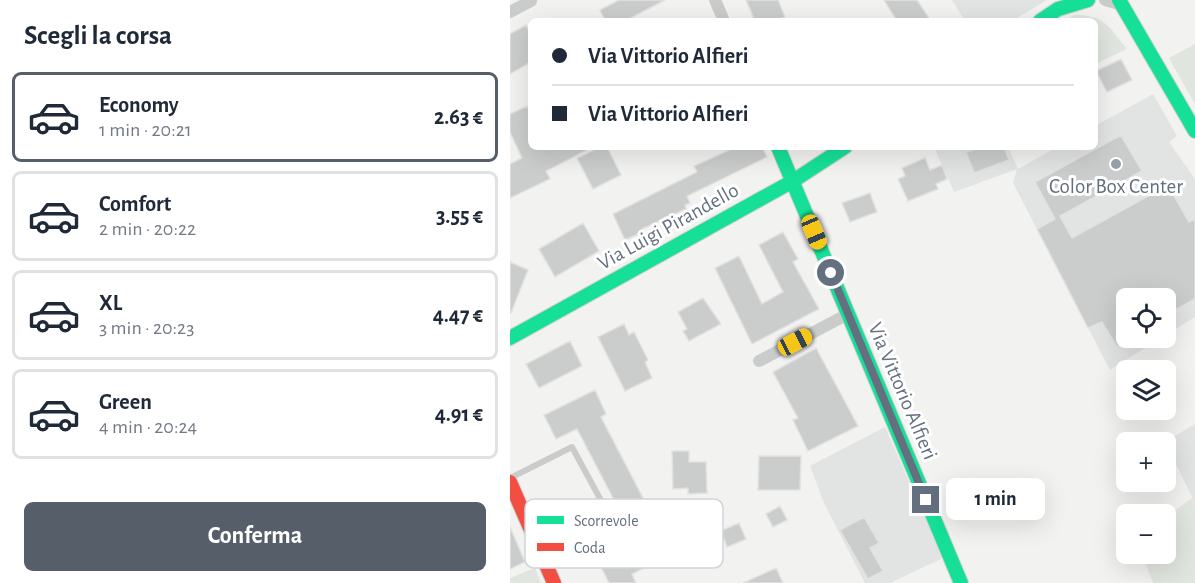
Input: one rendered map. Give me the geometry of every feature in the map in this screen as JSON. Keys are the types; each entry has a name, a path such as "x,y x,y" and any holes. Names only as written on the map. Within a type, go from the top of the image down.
{"street":[{"path":"715,0 723,18"},
{"path":"1044,18 1062,4 1088,0"},
{"path":"1105,0 1120,3 1195,131"},
{"path":"510,12 531,1"},
{"name":"Via Vittorio Alfieri","path":"779,150 961,583"},
{"name":"Via Luigi Pirandello","path":"510,338 793,181 840,150"},
{"name":"Via Vittorio Alfieri","path":"759,361 848,314"},
{"path":"510,480 525,515"},
{"path":"548,568 554,583"}],"lane":[{"path":"510,480 572,447 600,499"}],"shaded area":[{"path":"952,0 1047,0 1017,18 963,18"},
{"path":"1075,15 1085,15 1095,18 1070,18"},
{"path":"1098,19 1111,29 1127,49 1098,63"},
{"path":"1195,44 1195,104 1169,58"},
{"path":"1153,94 1177,136 1169,142 1195,179 1195,317 1176,329 1176,288 1116,288 1116,348 1145,348 1126,360 1116,360 1116,366 1110,370 1013,183 1017,169 954,192 935,150 1009,150 1018,169 1052,150 1098,150 1098,124"},
{"path":"1195,424 1195,503 1176,464 1176,435"},
{"path":"885,427 943,558 890,583 865,583 824,503 810,466"},
{"path":"1192,498 1195,503 1195,583 1153,583 1146,564 1176,564 1176,510"},
{"path":"535,568 541,583 510,583 510,578"}],"building":[{"path":"619,0 665,0 631,18 604,18 600,10"},
{"path":"746,0 778,0 785,17 782,18 754,18"},
{"path":"884,0 917,0 929,18 895,18"},
{"path":"526,25 528,29 528,64 510,74 510,34"},
{"path":"1121,59 1132,80 1107,92 1098,75 1098,70"},
{"path":"527,106 528,108 528,150 587,150 546,171 550,179 510,198 510,164 522,158 510,132 510,114"},
{"path":"1121,135 1142,171 1060,216 1072,238 1168,185 1189,222 1195,219 1195,299 1176,309 1176,288 1116,288 1116,345 1102,322 1088,328 1037,229 1055,219 1035,182 1094,150 1098,150 1098,148"},
{"path":"594,150 608,150 621,175 593,189 577,158"},
{"path":"729,150 764,150 767,157 687,196 690,203 685,205 686,209 642,229 643,232 625,240 613,214 697,172 694,166"},
{"path":"1005,150 1009,160 974,173 966,152"},
{"path":"925,158 930,170 942,165 947,179 936,184 938,189 908,201 898,179 905,176 902,168"},
{"path":"870,193 877,212 850,222 842,203"},
{"path":"583,223 599,251 555,277 539,249"},
{"path":"783,232 798,259 793,262 819,309 752,344 715,268 739,256 762,304 783,292 759,245"},
{"path":"510,262 528,270 511,313 510,313"},
{"path":"703,298 721,324 689,341 683,331 687,329 678,312"},
{"path":"624,324 629,335 634,332 648,360 645,362 652,378 625,391 598,337"},
{"path":"570,341 582,366 539,388 526,364"},
{"path":"816,348 858,426 808,451 793,420 798,418 773,372"},
{"path":"595,390 606,414 601,417 643,499 614,499 577,429 556,439 544,415"},
{"path":"672,451 689,451 689,462 706,462 707,493 688,494 688,488 673,489"},
{"path":"759,456 801,456 800,490 758,490"},
{"path":"780,506 787,520 773,527 766,514"},
{"path":"864,517 879,543 870,548 883,571 868,579 840,530"},
{"path":"739,523 746,539 727,547 723,530"},
{"path":"510,527 525,562 510,569"},
{"path":"602,568 644,568 632,574 636,583 609,583"},
{"path":"776,568 783,583 743,583"}],"traffic: fast":[{"path":"1044,18 1058,9 1088,0"},
{"path":"1119,0 1195,131"},
{"path":"779,150 961,583"},
{"path":"510,338 793,181 840,150"}],"traffic: jam":[{"path":"510,482 525,516"},
{"path":"547,568 554,583"}],"place":[{"name":"Color Box Center","path":"1116,164"}],"route":[{"path":"831,273 926,500"}]}
